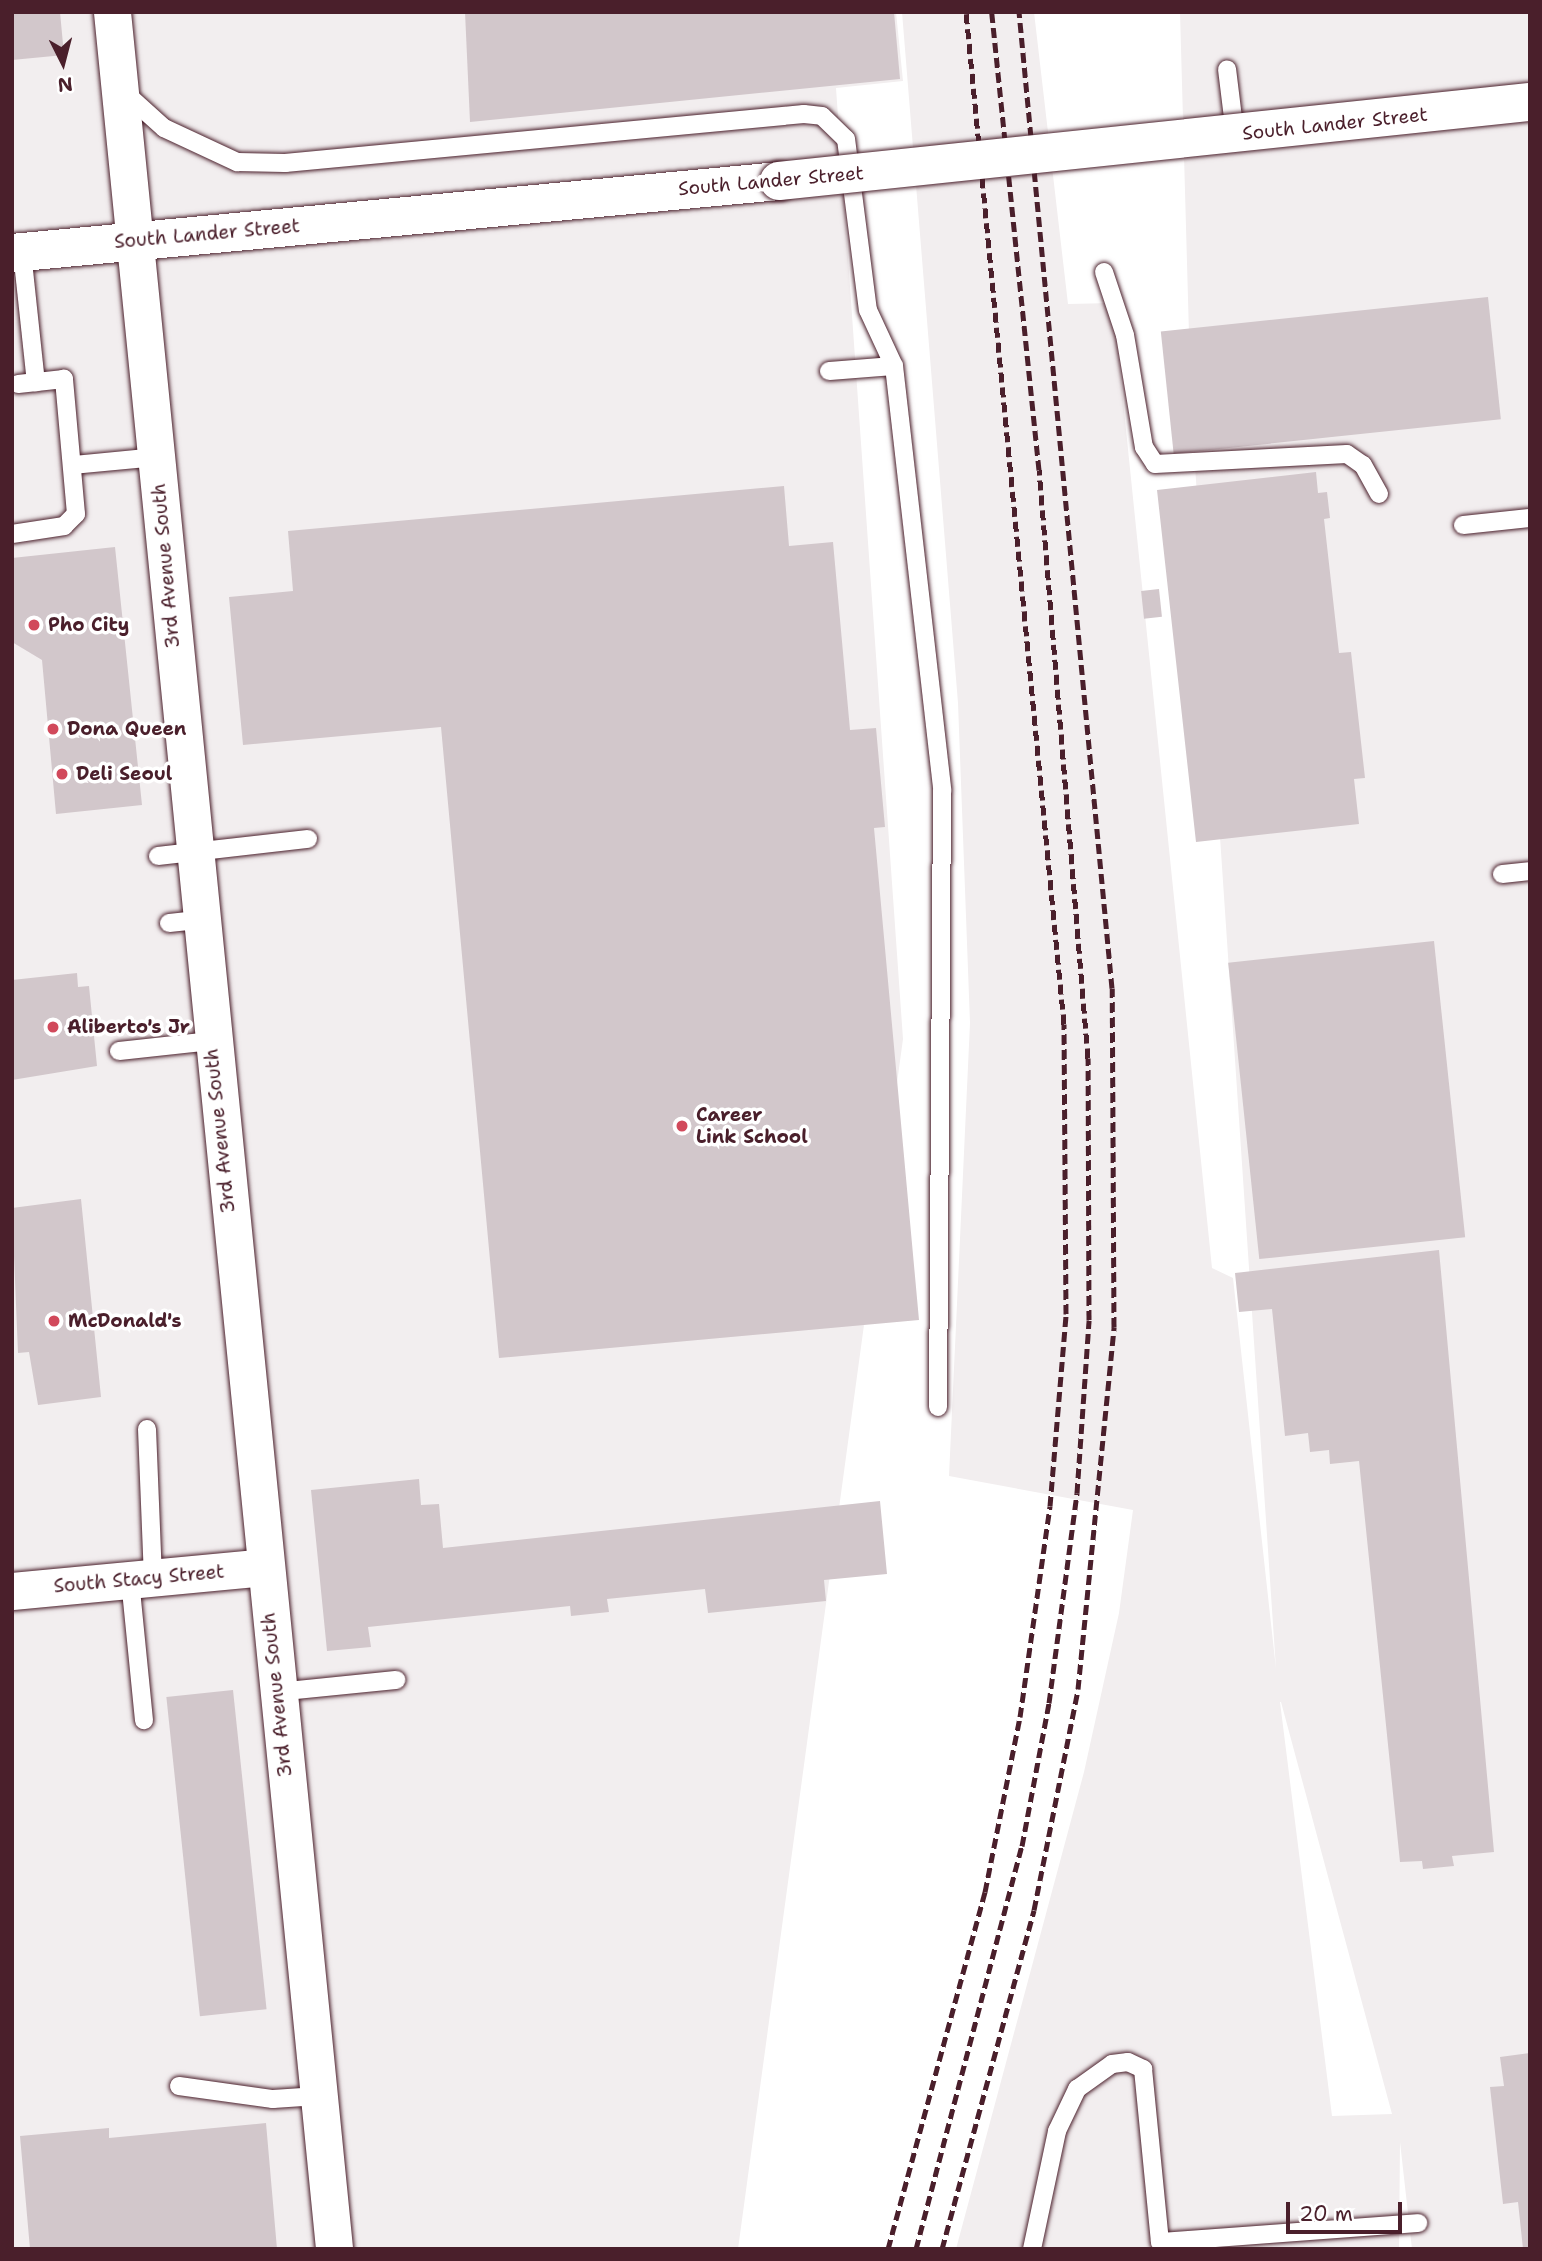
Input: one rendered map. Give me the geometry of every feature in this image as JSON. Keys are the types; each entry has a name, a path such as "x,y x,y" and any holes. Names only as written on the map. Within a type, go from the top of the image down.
{"main road":[{"name":"South Lander Street","path":"17,253 1530,102"}],"street":[{"name":"3rd Avenue South","path":"112,12 156,457 176,854 185,922 211,1041 334,2249"},
{"name":"South Stacy Street","path":"12,1591 265,1567"}],"lane":[{"path":"1227,69 1234,126"},
{"path":"118,87 164,128 237,162 285,163 822,116 846,139 868,310 894,366 942,790 938,1407"},
{"path":"1105,140 1302,119"},
{"path":"12,534 64,526 76,514 74,465 64,379 19,383 17,253"},
{"path":"1104,272 1125,335 1144,446 1155,464 1347,454 1363,465 1379,494"},
{"path":"829,371 894,366"},
{"path":"74,465 156,457"},
{"path":"1463,525 1530,518"},
{"path":"176,854 308,839"},
{"path":"1502,874 1530,871"},
{"path":"119,1051 211,1041"},
{"path":"144,1720 142,1578 146,1429"},
{"path":"277,1692 396,1680"},
{"path":"1032,2249 1057,2131 1077,2090 1112,2064 1128,2062 1143,2069 1160,2242 1418,2223"},
{"path":"179,2085 273,2099 318,2096"}],"shaded area":[{"path":"12,12 896,12 903,81 836,88 903,1039 738,2249 12,2249"},
{"path":"902,12 1034,12 1068,304 1113,303 1212,1268 1233,1278 1276,1669 1191,406 1180,12 1530,12 1530,2249 1412,2249 1400,2142 1399,2249 956,2249 1084,1772 1119,1613 1133,1510 949,1476 970,1023 958,703","holes":["1281,1702 1392,2114 1332,2116"]}],"building":[{"path":"12,12 60,12 64,55 12,60"},
{"path":"465,12 894,12 900,79 470,122"},
{"path":"1488,297 1501,419 1174,454 1161,331"},
{"path":"1316,472 1318,493 1327,492 1330,518 1324,519 1339,653 1351,652 1365,778 1354,779 1359,824 1196,842 1157,490"},
{"path":"784,486 789,546 833,542 850,730 876,728 885,827 874,828 919,1320 499,1358 441,727 243,745 229,597 293,591 288,531"},
{"path":"115,547 142,805 56,814 42,660 12,642 12,558"},
{"path":"1159,589 1162,617 1144,619 1141,591"},
{"path":"1434,941 1465,1237 1259,1259 1228,963"},
{"name":"Aliberto's Jr","path":"77,973 78,987 89,986 97,1066 12,1080 12,980"},
{"name":"McDonald's","path":"81,1199 101,1397 38,1405 29,1352 18,1353 12,1208"},
{"path":"1439,1250 1494,1852 1452,1856 1454,1866 1423,1869 1422,1861 1400,1862 1359,1461 1330,1464 1329,1450 1310,1452 1308,1433 1285,1436 1272,1309 1239,1312 1235,1273"},
{"path":"419,1479 421,1505 439,1504 443,1548 880,1501 887,1574 824,1580 826,1601 708,1613 705,1589 607,1599 609,1612 571,1616 570,1606 368,1627 371,1647 327,1651 311,1490"},
{"path":"233,1690 267,2009 200,2016 166,1697"},
{"path":"1530,2053 1530,2249 1523,2249 1518,2202 1503,2204 1490,2087 1504,2086 1500,2057"},
{"path":"266,2123 277,2249 30,2249 20,2136 109,2128 109,2138"}],"railway":[{"path":"888,2249 985,1892 1020,1717 1050,1506 1066,1314 1064,1024 966,12"},
{"path":"916,2249 1022,1846 1049,1703 1077,1493 1089,1320 1088,1058 1039,470 992,12"},
{"path":"942,2249 1034,1910 1078,1689 1114,1327 1112,988 1019,12"}],"place":[{"name":"Pho City","path":"34,625"},
{"name":"Dona Queen","path":"53,729"},
{"name":"Deli Seoul","path":"62,774"},
{"name":"Aliberto's Jr","path":"53,1027"},
{"name":"Career Link School","path":"682,1126"},
{"name":"McDonald's","path":"54,1321"}]}
